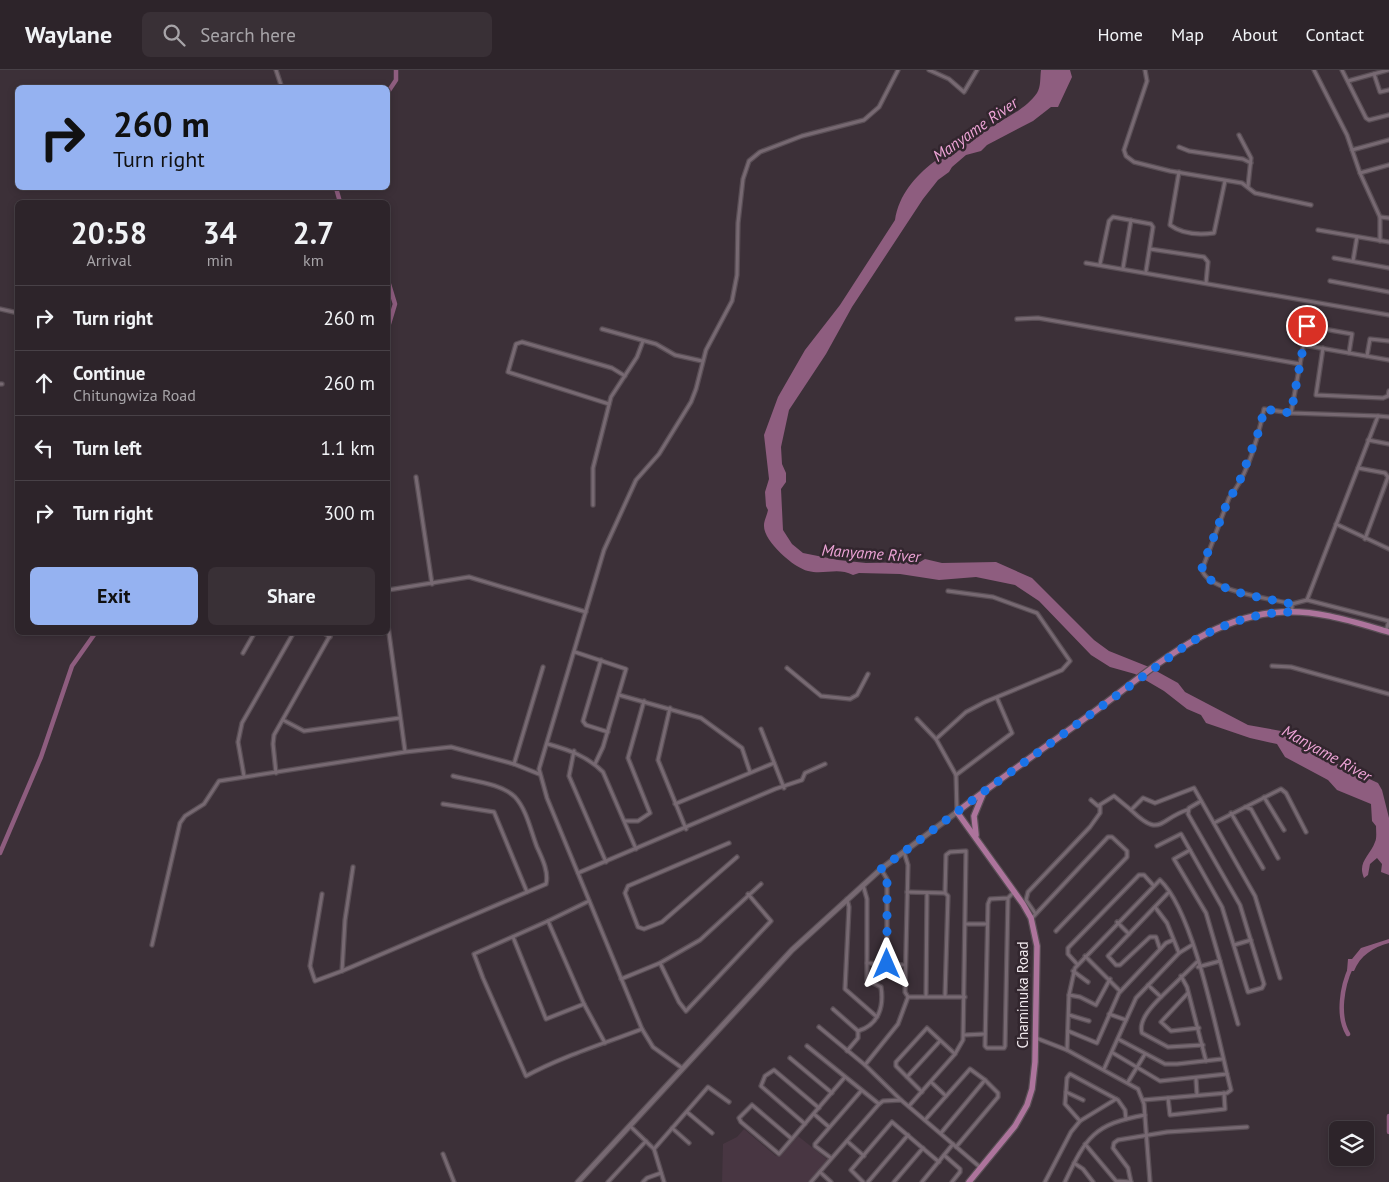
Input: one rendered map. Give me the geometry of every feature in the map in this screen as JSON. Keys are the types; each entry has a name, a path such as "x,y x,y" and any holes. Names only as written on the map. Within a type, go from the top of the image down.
{"main road":[{"path":"578,1182 792,950 862,885 986,790 1189,643 1221,626 1249,617 1292,612 1319,614 1387,632"},
{"path":"978,840 974,816 977,805 986,790"},
{"name":"Chaminuka Road","path":"957,812 1033,916 1037,946 1035,1071 1027,1105 1003,1142 970,1182"}],"street":[{"path":"276,70 281,85"},
{"path":"682,1068 652,1048 642,1029 539,774 604,550 636,480 660,454 684,414 696,389 702,361 713,331 732,301 736,288 743,179 750,158 802,136 864,120 879,106 898,70"},
{"path":"929,70 949,79 964,92 977,70"},
{"path":"1145,70 1147,80 1124,150 1126,156 1134,162 1242,183 1255,193 1311,205"},
{"path":"1314,70 1347,135 1360,173 1380,216 1380,240"},
{"path":"1342,70 1366,118 1369,120 1389,115"},
{"path":"1348,81 1388,70"},
{"path":"1374,74 1380,92 1389,90"},
{"path":"1239,135 1250,156 1248,187"},
{"path":"1352,150 1389,140"},
{"path":"1180,147 1189,151 1243,159 1251,163"},
{"path":"1360,173 1389,165"},
{"path":"1179,172 1170,225 1177,230 1192,233 1214,233 1225,180"},
{"path":"1380,216 1389,218"},
{"path":"1100,264 1108,221 1113,217 1131,220 1151,224 1153,227 1146,272"},
{"path":"1123,268 1131,220"},
{"path":"1318,230 1389,242"},
{"path":"1353,261 1357,237"},
{"path":"1150,249 1204,257 1208,262 1206,283"},
{"path":"1334,258 1389,268"},
{"path":"1086,262 1389,315"},
{"path":"1330,281 1389,292"},
{"path":"0,309 15,312"},
{"path":"1291,413 1309,315"},
{"path":"1017,319 1038,318 1300,364"},
{"path":"1307,326 1352,334 1349,353"},
{"path":"602,329 665,348 675,355 702,361"},
{"path":"1367,356 1370,339 1389,341"},
{"path":"593,505 594,468 611,397 637,357 643,341"},
{"path":"609,404 508,372 516,344 522,342 612,368 626,376"},
{"path":"1303,345 1389,360"},
{"path":"1323,348 1316,395 1383,398 1388,396 1389,391"},
{"path":"1387,632 1389,621 1307,600 1292,604 1225,587 1206,577 1202,570 1229,498 1237,488 1260,428 1264,409 1291,413 1389,417"},
{"path":"1307,600 1378,416"},
{"path":"1368,440 1389,444"},
{"path":"1358,468 1385,473 1388,477 1365,539"},
{"path":"416,477 432,584"},
{"path":"1336,524 1389,549"},
{"path":"390,590 469,577 586,612"},
{"path":"936,739 966,712 1065,668 1070,663 1069,656 1037,613 993,597 948,591"},
{"path":"1292,604 1292,612"},
{"path":"244,653 253,635"},
{"path":"244,776 238,742 242,723 292,635"},
{"path":"276,773 273,741 330,637 327,635"},
{"path":"389,635 405,752"},
{"path":"575,652 626,669 608,732 595,764"},
{"path":"601,660 583,721 586,725 608,732"},
{"path":"1272,666 1291,667 1389,694"},
{"path":"514,764 543,667"},
{"path":"787,668 817,694 848,699 856,695 868,674"},
{"path":"619,695 701,718 742,748 750,772"},
{"path":"956,775 1012,733 997,698"},
{"path":"625,821 638,821 650,813 628,758 644,701"},
{"path":"670,708 658,756 686,829"},
{"path":"283,720 304,731 400,718"},
{"path":"917,719 936,739 956,775 957,812"},
{"path":"761,729 784,788"},
{"path":"548,744 574,751 595,764 607,779 636,849"},
{"path":"152,945 180,823 185,816 204,804 219,781 405,752 456,747 514,764 539,774"},
{"path":"574,751 569,776 606,862"},
{"path":"676,804 774,763"},
{"path":"578,873 686,829 766,793 784,788 802,780 805,773 824,764"},
{"path":"322,894 310,966 315,981 342,972 545,885 548,879 522,808 514,797 500,788 453,776"},
{"path":"1131,810 1143,798 1155,803 1192,787 1255,896 1280,978"},
{"path":"1214,823 1245,806 1284,790 1306,832"},
{"path":"1091,800 1095,805 1100,805 1114,796 1145,823 1151,825 1158,825 1188,810 1201,801"},
{"path":"1264,798 1284,830"},
{"path":"443,804 494,812 527,892"},
{"path":"1056,931 1127,857 1127,852 1112,837 1108,837 1033,916 1026,900 1028,892 1090,827 1100,813 1100,805"},
{"path":"1245,806 1251,809 1278,858"},
{"path":"1157,846 1181,834 1222,907 1248,992 1259,990 1264,984 1240,905 1188,810"},
{"path":"1231,813 1263,868"},
{"path":"729,844 628,886 625,894 638,926 644,929 662,922 737,857"},
{"path":"1190,850 1174,858 1174,861 1206,912 1238,1024"},
{"path":"904,851 908,865 905,965 905,992 908,997"},
{"path":"910,1106 955,1054 964,1035 966,851 950,852 946,855 945,893 948,896 945,996"},
{"path":"342,972 345,920 353,866"},
{"path":"881,869 887,879 887,964"},
{"path":"1077,964 1068,954 1068,948 1139,875 1144,875 1153,884"},
{"path":"1067,1050 1069,995 1073,971 1077,964 1153,884 1160,880 1182,914 1198,964 1231,1090 1224,1093 1143,1100"},
{"path":"621,979 660,963 700,940 761,884"},
{"path":"858,1031 866,1029 876,1018 882,1007 882,988 868,981 867,899 862,885"},
{"path":"1008,898 1004,1048 987,1048 985,1046 985,1034 987,924 990,900 1008,898 1015,891"},
{"path":"907,892 945,893"},
{"path":"926,996 928,893"},
{"path":"1160,949 1156,937 1150,937 1122,964 1116,964 1108,955 1168,893"},
{"path":"660,963 679,1002 686,1010 771,921 748,894"},
{"path":"847,899 849,907 845,990 876,1018"},
{"path":"589,901 513,938 474,954 490,995 526,1076 556,1060 642,1029"},
{"path":"1155,906 1167,923 1179,953"},
{"path":"548,921 584,1004 604,1043"},
{"path":"1117,922 1129,934"},
{"path":"966,924 987,924"},
{"path":"513,938 546,1019 584,1004"},
{"path":"1068,1030 1097,1043 1120,990 1166,943 1173,940"},
{"path":"1234,945 1251,940"},
{"path":"1104,1069 1113,1053 1133,1003 1179,953 1192,945"},
{"path":"1085,956 1120,990"},
{"path":"1203,1045 1168,1047 1142,1033 1141,1030 1149,1010 1181,976 1198,964 1220,961"},
{"path":"867,963 905,965"},
{"path":"1073,971 1088,982"},
{"path":"1181,976 1199,1028 1206,1061"},
{"path":"1069,995 1080,997 1096,1005 1110,979"},
{"path":"1148,985 1161,997"},
{"path":"1188,993 1161,1022 1171,1031 1199,1028"},
{"path":"908,997 965,997"},
{"path":"865,1066 898,1024 908,997"},
{"path":"833,1009 858,1031 858,1038 847,1051"},
{"path":"1069,1014 1089,1022"},
{"path":"1109,1014 1126,1020"},
{"path":"819,1026 901,1100 981,1168"},
{"path":"922,1092 896,1066 896,1062 926,1028 955,1054"},
{"path":"964,1035 985,1034"},
{"path":"1036,1038 1067,1050 1138,1089 1143,1100 1150,1182"},
{"path":"1118,1039 1168,1064 1222,1059"},
{"path":"907,1077 940,1041"},
{"path":"807,1046 879,1104"},
{"path":"1113,1053 1160,1081 1227,1074"},
{"path":"1128,1082 1145,1054"},
{"path":"790,1058 832,1093"},
{"path":"922,1182 944,1155 998,1097 998,1093 970,1069 925,1120"},
{"path":"805,1124 760,1086 765,1076 774,1070 819,1108"},
{"path":"1080,1121 1066,1106 1068,1076 1072,1074 1116,1098 1122,1104 1126,1118"},
{"path":"792,1139 752,1105 739,1118 778,1154 792,1139 814,1114 845,1077"},
{"path":"1196,1078 1197,1095"},
{"path":"940,1133 985,1080"},
{"path":"931,1082 946,1096"},
{"path":"654,1149 709,1087 729,1102"},
{"path":"831,1158 815,1145 829,1126 861,1091"},
{"path":"1066,1092 1083,1100"},
{"path":"1168,1098 1170,1114 1225,1109 1224,1093"},
{"path":"1046,1182 1066,1138 1080,1121 1116,1098"},
{"path":"811,1182 879,1104 901,1100"},
{"path":"687,1112 712,1133"},
{"path":"814,1114 829,1126"},
{"path":"1067,1181 1084,1143 1099,1130 1126,1118 1145,1116"},
{"path":"863,1182 852,1170 892,1122 939,1162"},
{"path":"630,1126 654,1149 664,1182"},
{"path":"1084,1143 1116,1180 1131,1182 1128,1168 1113,1148 1114,1144 1126,1138 1247,1127"},
{"path":"672,1128 689,1143"},
{"path":"868,1182 908,1135"},
{"path":"847,1141 864,1156"},
{"path":"608,1182 646,1142"},
{"path":"894,1182 923,1148"},
{"path":"443,1154 454,1182"},
{"path":"944,1155 960,1169 960,1172 952,1182"},
{"path":"1074,1163 1083,1169 1094,1182"},
{"path":"820,1172 831,1182"},
{"path":"643,1182 647,1178 661,1173"}],"shaded area":[{"path":"1041,70 1070,70 1072,77 1058,107 1051,107 1033,121 987,145 981,151 966,155 938,180 923,199 852,307 826,354 789,410 781,447 782,464 786,473 786,482 781,489 783,530 792,544 803,553 838,560 866,563 920,562 925,559 942,563 996,562 1032,578 1094,640 1109,651 1149,667 1178,683 1185,692 1248,725 1292,733 1335,763 1378,783 1382,790 1389,818 1389,875 1381,872 1382,864 1377,858 1370,864 1368,875 1364,878 1362,872 1363,863 1376,839 1376,826 1372,821 1371,804 1337,790 1328,780 1285,757 1277,744 1250,738 1206,723 1201,715 1187,709 1164,691 1135,674 1110,667 1091,655 1039,601 1015,585 976,577 939,580 900,574 859,573 853,575 836,571 808,571 795,565 780,553 768,539 764,523 768,510 765,492 769,479 764,435 778,397 805,350 840,305 895,220 900,202 909,187 934,161 1029,102 1038,91"},
{"path":"1389,939 1389,943 1372,950 1363,957 1354,971 1347,971 1348,959 1352,959 1361,948"},
{"path":"744,1129 776,1156 780,1156 798,1136 828,1160 808,1182 722,1182 723,1144 737,1137"}],"waterway":[{"path":"390,89 396,80 396,70"},
{"path":"337,190 339,200"},
{"path":"390,288 395,304 390,320"},
{"path":"0,853 41,757 72,666 94,635"},
{"name":"Manyame River","path":"1348,1034 1343,1019 1342,1001 1345,983 1351,967"},
{"name":"Manyame River","path":"1389,1116 1389,1132"}],"route":[{"path":"887,964 887,879 881,869 986,790 1189,643 1221,626 1249,617 1292,612 1292,604 1233,590 1218,584 1204,575 1202,567 1229,498 1236,491 1260,428 1264,409 1291,413 1307,326"}]}
